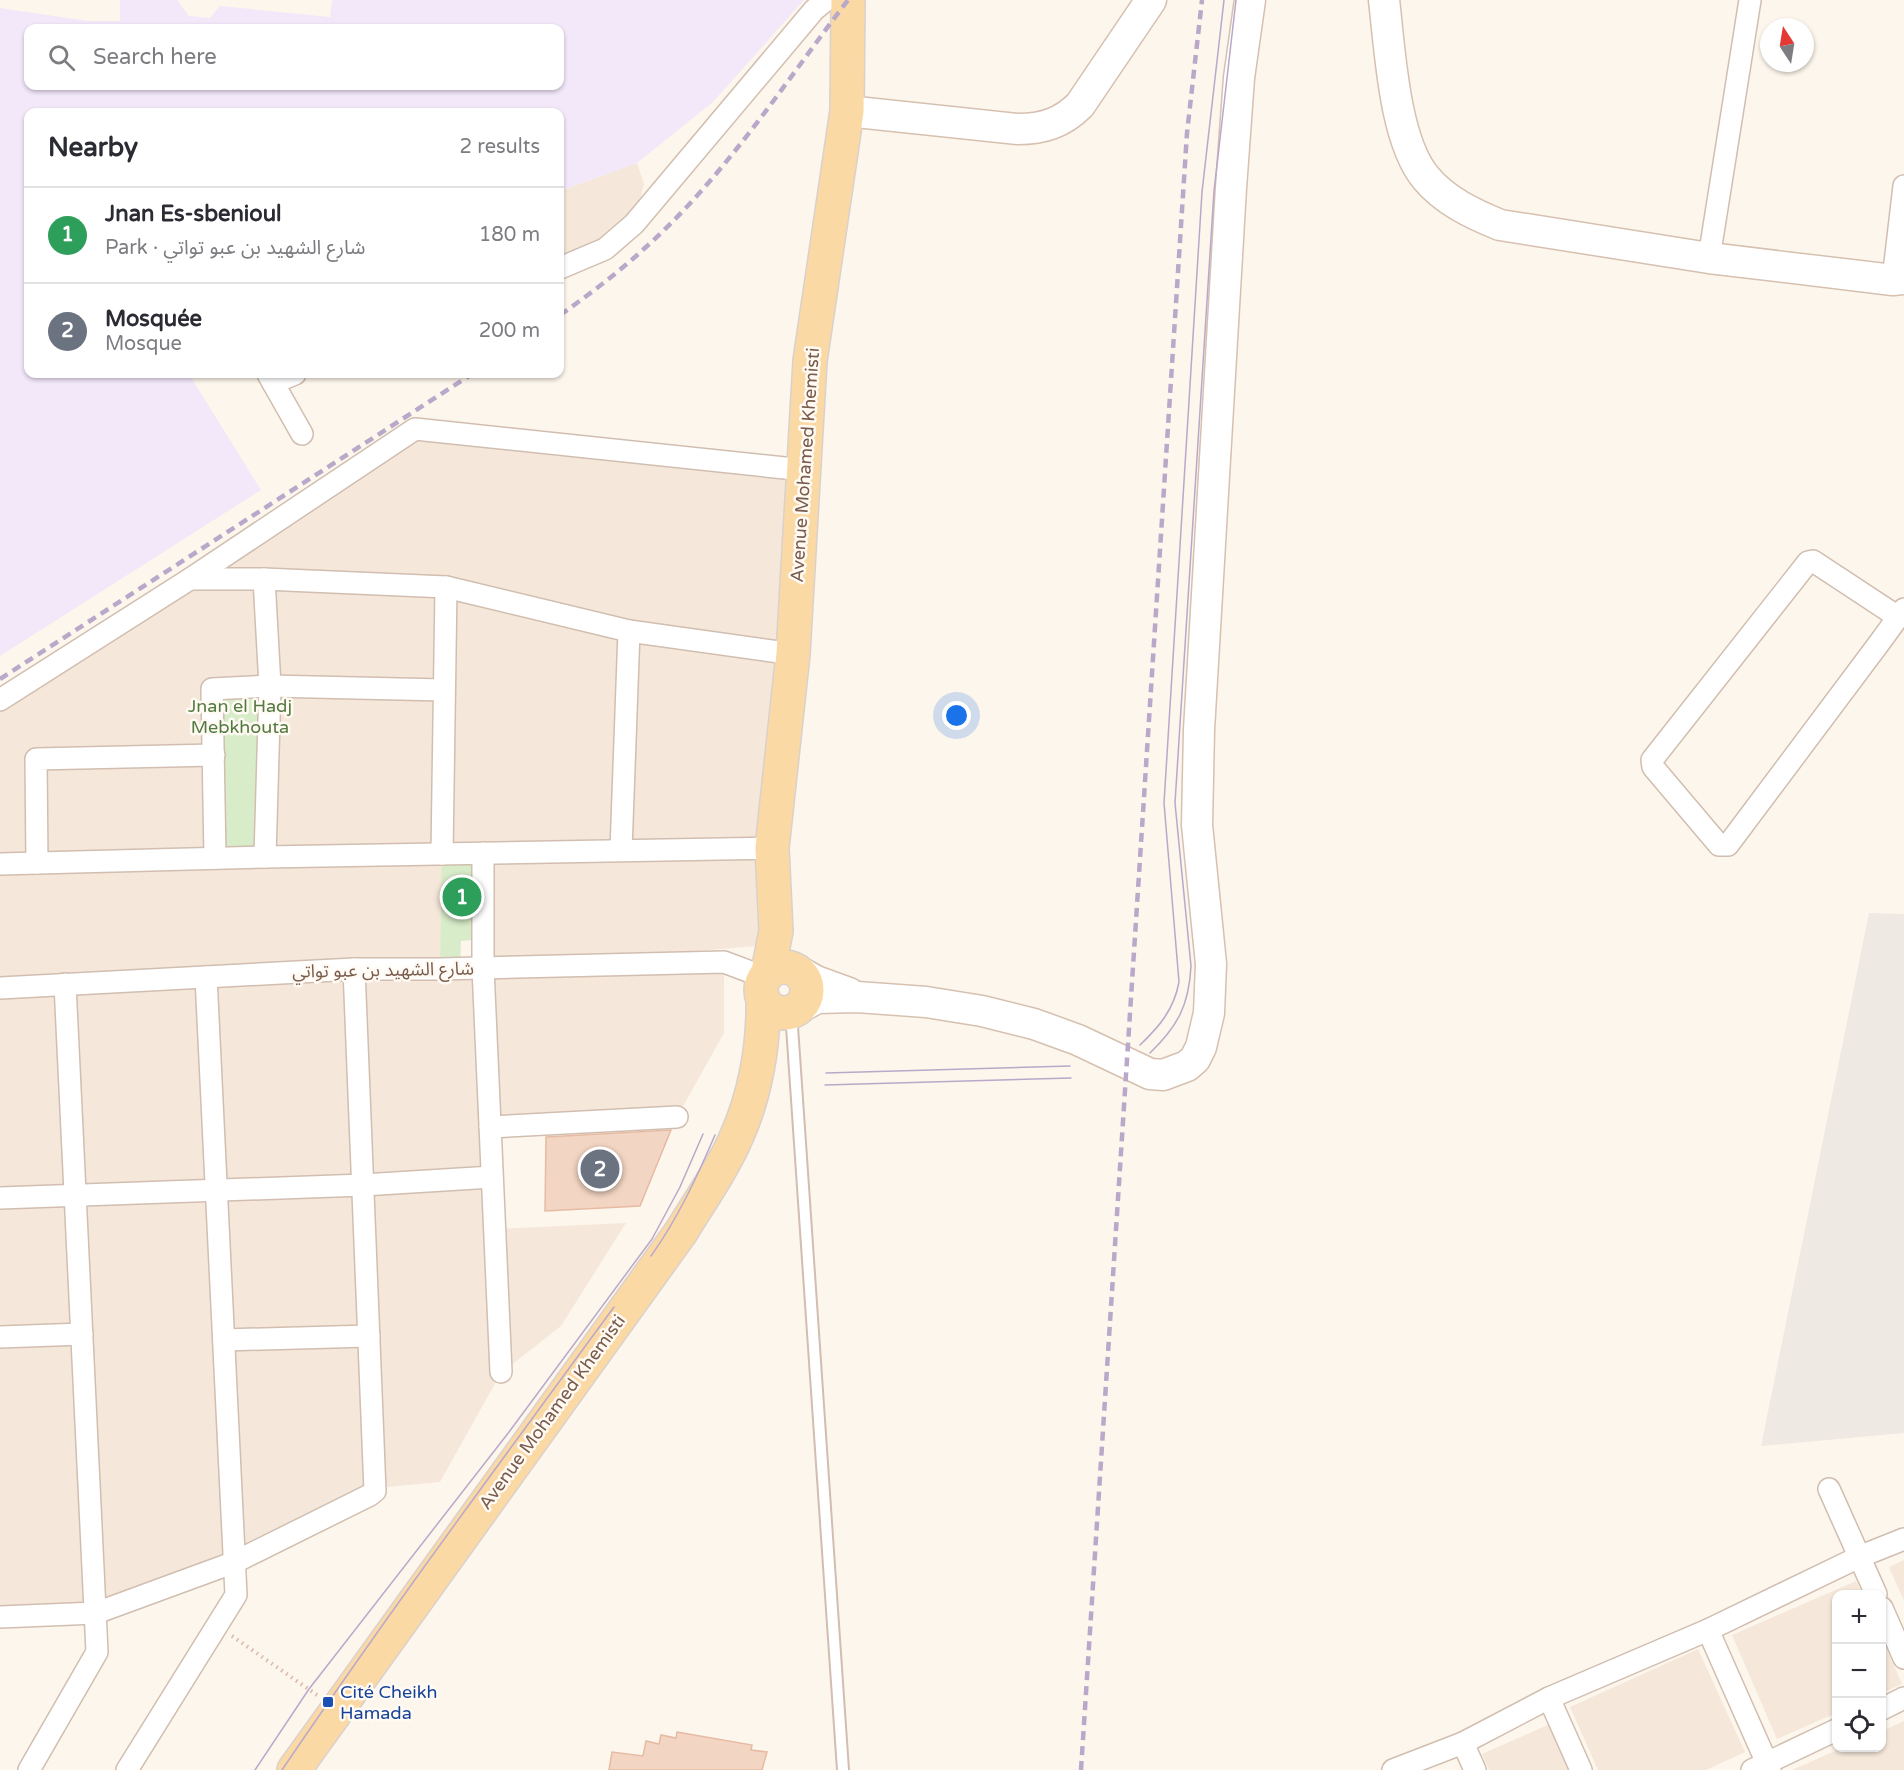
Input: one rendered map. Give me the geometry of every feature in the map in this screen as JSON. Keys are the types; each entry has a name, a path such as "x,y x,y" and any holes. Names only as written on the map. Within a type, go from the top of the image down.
{"main road":[{"name":"Avenue Mohamed Khemisti","path":"294,1770 681,1232 735,1140 757,1070 780,994 772,848 793,654 810,361 847,111 848,0"}],"street":[{"path":"564,266 605,249 634,224 814,9 826,0"},
{"path":"847,111 1018,129 1033,129 1053,124 1069,116 1080,105 1151,0"},
{"path":"780,994 817,998 857,997 926,1002 982,1011 1034,1024 1078,1040 1150,1074 1164,1075 1181,1069 1195,1059 1201,1047 1209,1013 1211,985 1210,942 1197,825 1199,730 1231,188 1239,78 1250,0"},
{"path":"1384,0 1402,128 1412,155 1426,178 1447,198 1469,213 1500,225 1709,258 1898,279 1904,186"},
{"path":"1709,258 1750,0"},
{"path":"270,378 302,434"},
{"path":"0,700 190,579 415,429 804,470"},
{"path":"1813,561 1900,615 1728,845 1719,844 1653,767 1652,760 1808,562 1813,561"},
{"path":"190,579 264,579 446,587 629,631 793,654"},
{"path":"264,579 270,686 265,857"},
{"path":"442,854 446,587"},
{"path":"621,850 629,631"},
{"path":"215,858 212,689 270,686 443,690"},
{"path":"37,863 36,759 214,755"},
{"path":"0,864 772,848"},
{"path":"483,853 483,968 501,1372"},
{"name":"شارع الشهيد بن عبو تواتي","path":"0,988 354,969 724,962 780,994"},
{"path":"0,1617 96,1613 235,1562 375,1491 354,969"},
{"path":"127,1770 236,1595 206,977"},
{"path":"28,1770 97,1652 65,984"},
{"path":"490,1127 677,1117"},
{"path":"0,1198 363,1185 492,1177"},
{"path":"3,1342 82,1334"},
{"path":"224,1340 369,1336"},
{"path":"1829,1489 1874,1590"},
{"path":"1393,1770 1463,1743 1549,1698 1708,1630 1859,1557 1904,1539"},
{"path":"1886,1619 1904,1658"},
{"path":"1708,1630 1763,1768 1832,1732"},
{"path":"1549,1698 1581,1770"},
{"path":"1886,1707 1904,1698"},
{"path":"1463,1743 1475,1770"}],"lane":[{"path":"780,994 843,1770"}],"path":[{"path":"217,1626 319,1696"}],"shaded area":[{"path":"120,0 177,0 189,16 210,18 220,6 330,17 332,0 804,0 713,102 637,163 564,190 564,108 24,108 24,378 191,378 261,490 0,656 0,8 88,21 120,21"},
{"path":"637,163 644,184 634,224 564,266 564,190"},
{"path":"415,429 804,470 793,654 758,946 492,967 724,971 724,1033 677,1117 490,1128 495,1229 626,1223 561,1326 501,1373 440,1482 354,1490 218,1563 79,1617 0,1621 0,700","holes":["482,853 483,968 440,969"]},
{"path":"1869,913 1904,914 1904,1433 1761,1446"},
{"path":"1904,1560 1904,1601 1889,1567"},
{"path":"1856,1581 1860,1590 1835,1590"},
{"path":"1832,1591 1832,1715 1777,1739 1732,1635"},
{"path":"1886,1647 1902,1684 1886,1691"},
{"path":"1698,1649 1745,1752 1706,1770 1598,1770 1570,1707"},
{"path":"1904,1721 1904,1770 1792,1770 1833,1752 1886,1752 1886,1729"},
{"path":"1550,1724 1570,1770 1489,1770 1482,1754"}],"green space":[{"name":"Jnan el Hadj Mebkhouta","path":"270,686 265,857 215,858 212,689"},
{"path":"483,853 483,939 461,941 460,968 440,969 442,854"}],"building":[{"path":"671,1130 640,1206 545,1211 546,1137"},
{"path":"677,1732 752,1745 751,1750 767,1752 762,1770 609,1770 612,1752 643,1756 646,1741 659,1744 661,1735 676,1738"}],"tram line":[{"path":"1140,1045 1165,1016 1174,1001 1179,982 1164,803 1202,192 1224,0"},
{"path":"1150,1053 1175,1024 1185,1004 1190,980 1191,966 1175,803 1214,191 1236,0"},
{"path":"826,1073 1070,1066"},
{"path":"825,1085 1071,1078"},
{"path":"255,1770 309,1689 509,1432 652,1239 680,1187 703,1134"},
{"path":"651,1256 686,1197 715,1135"},
{"path":"282,1770 404,1595 614,1307"}],"railway":[{"path":"564,312 636,256 702,190 753,128 848,0"},
{"path":"1081,1770 1187,133 1202,0"},
{"path":"0,679 466,378"}],"place":[{"name":"Jnan Es-sbenioul","path":"462,897"},
{"name":"Mosquée","path":"600,1169"},
{"name":"Cité Cheikh Hamada","path":"328,1702"}]}
